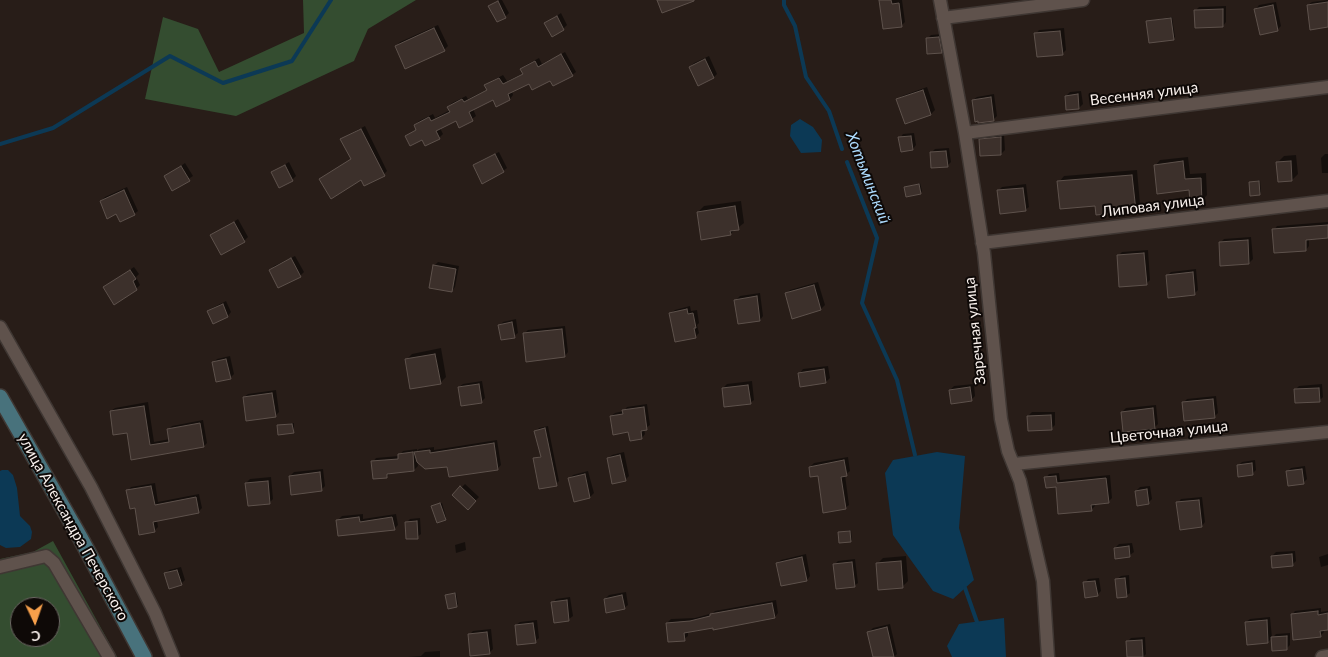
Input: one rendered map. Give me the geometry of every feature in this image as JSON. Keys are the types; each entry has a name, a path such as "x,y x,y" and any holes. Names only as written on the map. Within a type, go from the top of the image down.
{"main road":[{"name":"улица Александра Печерского","path":"0,397 81,539 144,657"}],"street":[{"name":"Заречная улица","path":"940,0 965,133 982,243 1001,419 1008,451 1020,481 1043,581 1048,657"},
{"path":"943,18 1083,0"},
{"name":"Весенняя улица","path":"965,133 1328,87"},
{"name":"Липовая улица","path":"982,243 1328,201"},
{"path":"0,328 91,487 155,613 173,657"},
{"name":"Цветочная улица","path":"1014,464 1328,432"},
{"path":"0,567 46,556 54,563 109,657"},
{"path":"1322,657 1328,656"}],"green space":[{"path":"303,0 416,0 368,29 354,61 236,116 145,99 163,17 198,29 219,72 304,33"},
{"path":"53,541 117,657 0,657 0,559 33,552"}],"water":[{"path":"800,119 813,127 822,140 821,152 801,153 790,136 791,125"},
{"path":"937,452 965,456 959,528 974,580 953,599 933,591 893,535 885,473 893,460"},
{"path":"8,470 13,475 17,488 20,516 30,526 32,532 31,539 20,547 6,548 0,545 0,471"},
{"path":"1004,618 1006,657 952,657 947,646 959,624"}],"building":[{"path":"657,0 694,0 694,1 662,13"},
{"path":"879,0 891,0 892,4 899,3 902,27 883,29"},
{"path":"498,1 506,18 497,22 488,6"},
{"path":"1328,2 1328,27 1310,30 1307,5"},
{"path":"1273,5 1278,31 1260,35 1254,9"},
{"path":"1223,9 1223,27 1195,28 1194,10"},
{"path":"557,16 564,30 552,37 544,23"},
{"path":"1171,18 1174,40 1149,43 1146,21"},
{"path":"434,28 445,51 405,69 395,46"},
{"path":"1060,31 1063,55 1037,57 1034,33"},
{"path":"939,37 942,53 927,54 926,38"},
{"path":"561,54 573,76 553,86 550,81 532,90 529,84 508,94 510,100 496,107 493,100 469,112 473,121 459,128 456,121 436,131 440,139 425,146 422,140 410,146 405,136 416,130 414,125 429,117 431,121 450,112 447,107 462,99 464,102 487,90 484,85 499,78 503,84 523,74 520,69 535,61 538,67"},
{"path":"705,59 714,78 698,86 689,67"},
{"path":"923,90 931,115 905,124 896,99"},
{"path":"1078,94 1079,109 1066,110 1065,96"},
{"path":"991,97 994,121 975,122 972,100"},
{"path":"361,129 385,176 364,186 361,180 331,199 319,179 351,159 340,139"},
{"path":"911,136 913,150 901,152 898,137"},
{"path":"1001,137 1001,155 980,156 979,139"},
{"path":"946,151 948,167 931,168 930,152"},
{"path":"495,154 504,172 482,184 473,165"},
{"path":"1183,161 1185,179 1201,178 1202,202 1190,202 1189,190 1157,194 1154,165"},
{"path":"1291,161 1292,181 1278,182 1276,162"},
{"path":"285,165 293,181 279,188 271,172"},
{"path":"181,166 190,181 172,191 164,176"},
{"path":"1132,175 1136,211 1096,215 1095,206 1060,209 1057,181"},
{"path":"1259,181 1260,195 1250,196 1249,182"},
{"path":"919,184 921,194 906,197 904,187"},
{"path":"1023,188 1026,211 1000,214 997,190"},
{"path":"124,190 135,215 120,222 116,214 107,219 100,201"},
{"path":"735,206 739,230 730,231 731,235 701,240 697,212"},
{"path":"234,222 245,242 221,255 210,235"},
{"path":"1328,225 1328,238 1306,240 1306,251 1274,253 1272,229"},
{"path":"1248,240 1249,264 1220,266 1219,242"},
{"path":"1144,253 1147,285 1119,287 1117,255"},
{"path":"291,258 301,277 278,288 269,270"},
{"path":"433,265 456,269 452,292 429,288"},
{"path":"130,270 136,279 133,281 137,290 114,305 103,287"},
{"path":"1193,272 1195,295 1168,298 1166,275"},
{"path":"814,285 821,310 792,319 785,293"},
{"path":"757,296 760,321 738,324 734,300"},
{"path":"223,304 228,317 213,324 207,311"},
{"path":"687,309 688,314 693,313 696,338 675,342 669,313"},
{"path":"512,322 515,338 501,340 498,325"},
{"path":"562,329 565,357 526,362 523,333"},
{"path":"435,354 441,384 410,389 405,359"},
{"path":"226,359 231,379 216,382 212,362"},
{"path":"824,369 826,383 800,387 798,373"},
{"path":"479,384 482,403 461,406 458,387"},
{"path":"748,385 751,404 724,407 722,388"},
{"path":"970,387 972,401 951,404 949,390"},
{"path":"1319,388 1320,402 1295,403 1294,389"},
{"path":"272,393 276,417 246,421 243,397"},
{"path":"1213,399 1215,418 1184,421 1182,402"},
{"path":"144,406 150,445 169,442 167,429 200,423 204,447 131,460 127,433 113,435 110,411"},
{"path":"644,407 647,430 641,431 642,439 630,441 628,432 613,435 610,416 623,414 622,410"},
{"path":"1153,408 1155,429 1123,432 1121,412"},
{"path":"1051,415 1052,430 1028,431 1027,416"},
{"path":"292,424 294,433 278,435 277,425"},
{"path":"545,428 557,486 539,489 533,458 541,457 534,431"},
{"path":"494,443 498,470 449,477 447,467 425,469 417,462 414,452 430,450 430,453"},
{"path":"413,452 414,471 387,474 387,478 373,479 371,461 398,459 398,454"},
{"path":"620,455 626,481 612,484 607,458"},
{"path":"844,460 847,476 841,477 846,509 823,513 818,476 810,477 809,467"},
{"path":"1252,463 1253,475 1238,477 1237,465"},
{"path":"1302,469 1304,484 1288,486 1286,471"},
{"path":"320,472 322,491 291,495 289,476"},
{"path":"585,474 590,498 574,502 568,478"},
{"path":"1056,476 1057,483 1106,478 1109,503 1091,505 1092,511 1058,514 1056,487 1046,488 1044,477"},
{"path":"268,481 270,504 248,506 245,483"},
{"path":"151,486 155,505 196,497 199,513 153,522 155,532 139,535 135,508 130,509 126,490"},
{"path":"460,486 476,501 468,510 452,495"},
{"path":"1147,489 1149,504 1137,506 1135,491"},
{"path":"1199,500 1202,527 1180,530 1176,502"},
{"path":"440,503 446,520 437,523 431,506"},
{"path":"359,517 360,522 392,517 395,530 338,536 336,520"},
{"path":"417,521 418,539 406,539 405,522"},
{"path":"850,531 851,542 839,543 838,532"},
{"path":"1129,546 1130,557 1115,559 1114,548"},
{"path":"1292,554 1293,566 1272,568 1271,556"},
{"path":"802,557 807,581 781,586 776,563"},
{"path":"901,561 903,588 878,590 876,563"},
{"path":"852,562 855,587 836,589 833,564"},
{"path":"177,570 182,585 169,589 164,573"},
{"path":"1125,578 1127,597 1117,598 1115,579"},
{"path":"1095,581 1098,596 1085,598 1083,582"},
{"path":"455,593 457,607 448,609 445,595"},
{"path":"622,595 625,609 606,613 604,599"},
{"path":"567,600 569,621 554,623 551,602"},
{"path":"772,603 775,618 713,630 713,628 684,633 685,641 668,642 666,623 690,621 710,616 710,614"},
{"path":"1318,611 1318,615 1328,613 1328,630 1320,631 1321,637 1293,640 1291,614"},
{"path":"1267,620 1268,643 1247,645 1245,622"},
{"path":"533,623 536,643 517,645 515,625"},
{"path":"887,627 894,657 873,657 867,632"},
{"path":"487,632 490,654 470,656 468,634"},
{"path":"1287,636 1287,650 1272,651 1271,637"},
{"path":"1142,640 1143,657 1127,657 1126,641"}],"waterway":[{"path":"0,144 53,128 170,56 223,83 292,61 331,0"},
{"name":"Хотьминский","path":"784,0 784,5 795,26 806,77 829,111 842,149"},
{"name":"Хотьминский","path":"847,162 877,238 862,303 897,380 915,455"},
{"name":"Хотьминский","path":"965,588 977,622"}]}
